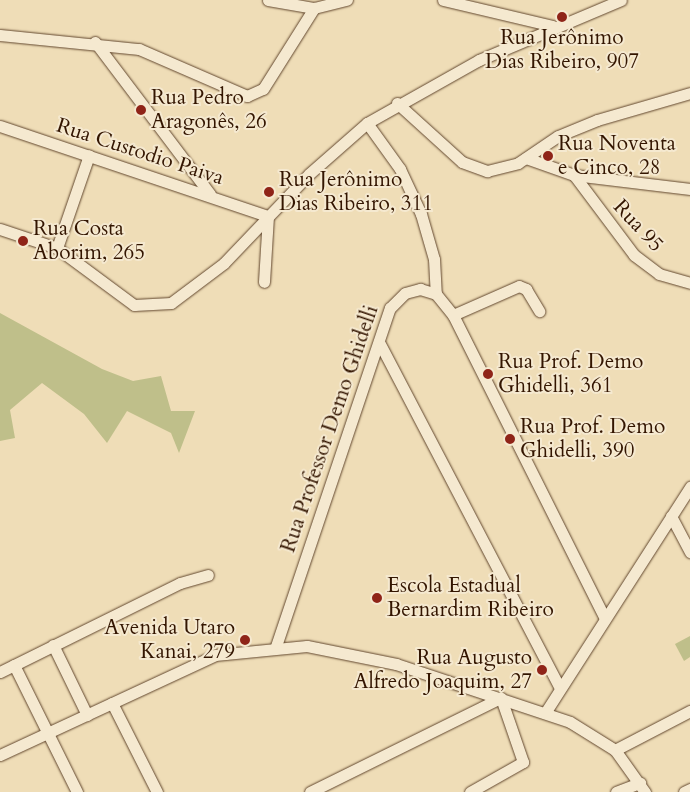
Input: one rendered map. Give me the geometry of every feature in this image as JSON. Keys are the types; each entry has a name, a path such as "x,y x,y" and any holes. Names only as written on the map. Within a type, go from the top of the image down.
{"street":[{"path":"268,0 314,8 347,0"},
{"path":"444,0 553,26"},
{"path":"0,229 57,248 122,298 144,307 171,303 214,272 268,216 367,123 397,103 553,26 621,0"},
{"path":"0,35 95,42 164,57 247,96 263,89 314,8"},
{"path":"95,42 210,194"},
{"path":"397,103 439,144 468,164 498,170 526,158 558,136 597,120 690,93"},
{"path":"367,123 400,169 422,214 434,259 436,294 453,315 604,617"},
{"name":"Rua Custodio Paiva","path":"0,126 210,194 268,216"},
{"path":"57,248 90,154"},
{"name":"Rua 95","path":"526,158 574,176 690,189"},
{"name":"Rua 95","path":"574,176 634,255 659,274 690,283"},
{"path":"264,282 268,216"},
{"path":"453,315 519,286 526,289 539,311"},
{"name":"Rua Professor Demo Ghidelli","path":"276,646 379,342 397,299 420,289 436,294"},
{"path":"379,342 559,687"},
{"path":"545,712 604,617 690,487"},
{"path":"671,516 690,552"},
{"path":"0,672 180,583 208,576"},
{"path":"53,645 87,715"},
{"path":"0,755 215,655 276,646 362,655 545,712 586,730 616,750 642,787 616,792"},
{"path":"14,665 77,792"},
{"path":"310,792 500,698"},
{"path":"470,792 523,762 500,698"},
{"path":"112,702 158,792"},
{"path":"616,750 690,711"},
{"path":"684,792 690,789"}],"green space":[{"path":"0,313 102,369 133,381 161,376 171,411 195,411 179,453 171,433 127,411 107,443 84,414 42,383 10,410 15,438 0,441"},
{"path":"690,636 690,657 684,661 675,644"}],"place":[{"name":"Rua Jerônimo Dias Ribeiro, 907","path":"562,17"},
{"name":"Rua Pedro Aragonês, 26","path":"141,110"},
{"name":"Rua Noventa e Cinco, 28","path":"548,156"},
{"name":"Rua Jerônimo Dias Ribeiro, 311","path":"269,192"},
{"name":"Rua Costa Aborim, 265","path":"23,241"},
{"name":"Rua Prof. Demo Ghidelli, 361","path":"488,374"},
{"name":"Rua Prof. Demo Ghidelli, 390","path":"510,439"},
{"name":"Escola Estadual Bernardim Ribeiro","path":"377,598"},
{"name":"Avenida Utaro Kanai, 279","path":"245,640"},
{"name":"Rua Augusto Alfredo Joaquim, 27","path":"542,670"}]}
